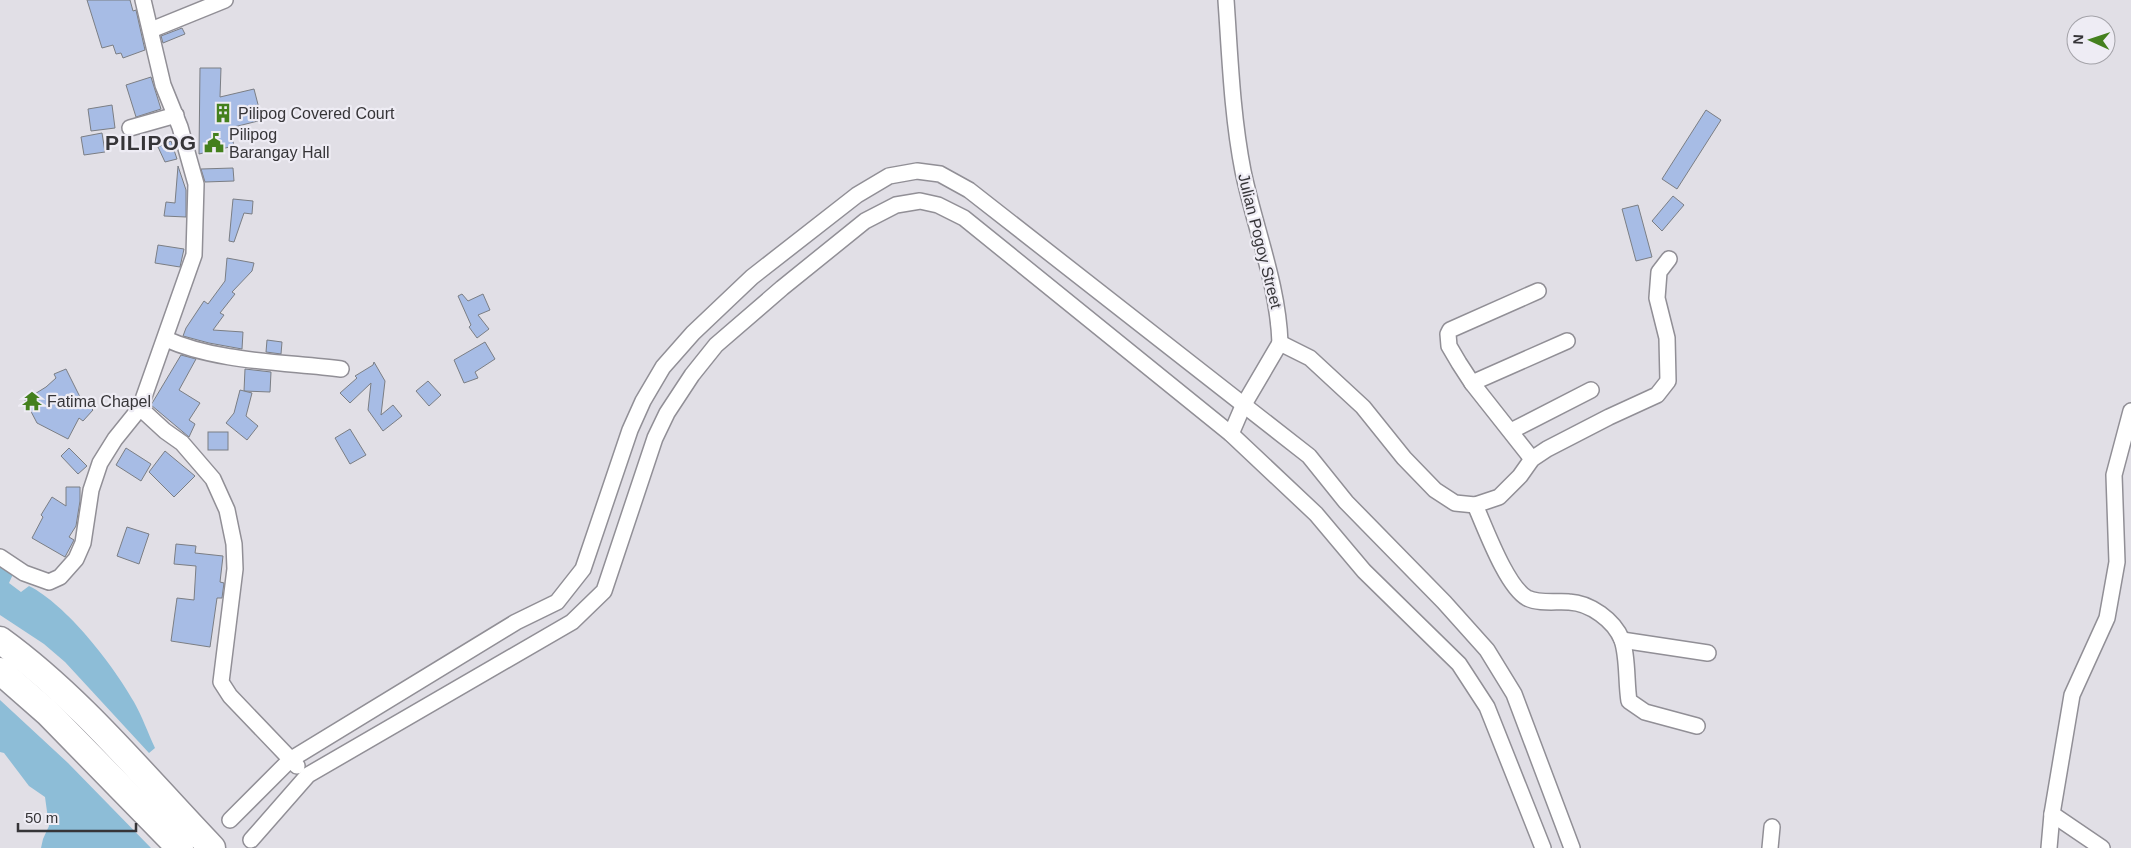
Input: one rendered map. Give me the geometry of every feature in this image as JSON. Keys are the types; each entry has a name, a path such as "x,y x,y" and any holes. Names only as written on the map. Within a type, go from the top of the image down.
{"highway":[{"path":"0,640 31,662 66,694 212,848"},
{"path":"0,671 48,713 180,848"}],"street":[{"path":"0,557 24,573 49,582 60,577 76,559 83,542 91,490 100,463 115,439 140,408 166,339 194,255 196,184 176,115 163,85 143,0"},
{"path":"151,30 225,0"},
{"name":"Julian Pogoy Street","path":"1226,0 1236,136 1257,229 1275,292 1280,343"},
{"path":"130,128 176,115"},
{"path":"230,820 290,760 516,622 557,602 583,569 630,430 643,401 663,367 693,333 752,277 857,195 889,176 917,171 940,174 968,190 1309,456 1346,502 1444,602 1487,650 1514,694 1572,848"},
{"path":"251,840 308,775 572,622 604,591 655,438 667,413 692,375 716,346 782,288 865,221 896,205 920,201 938,205 964,218 1231,434 1316,514 1364,571 1459,664 1487,707 1543,848"},
{"path":"1231,434 1243,406 1280,343 1310,358 1356,401 1434,490 1455,502 1475,505 1499,497 1520,476 1532,459 1600,421 1657,395 1668,381 1667,338 1657,298 1659,272 1670,260"},
{"path":"1532,459 1472,383 1449,346 1448,334 1450,330 1538,291"},
{"path":"166,339 184,347 220,355 341,368"},
{"path":"1472,383 1567,341"},
{"path":"1511,431 1591,390"},
{"path":"140,408 164,431 182,443 213,479 227,510 234,544 236,570 221,682 230,696 290,760 308,775"},
{"path":"2049,848 2052,814 2072,695 2107,618 2117,562 2114,476 2131,411"},
{"path":"1475,505 1494,550 1514,584 1527,598 1581,604 1599,612 1615,629 1622,640 1629,701 1645,712 1696,726"},
{"path":"1622,640 1708,653"},
{"path":"2052,814 2102,848"},
{"path":"1770,848 1772,827"}],"water":[{"path":"0,563 14,572 9,583 21,592 29,586 43,595 73,621 102,654 140,713 155,748 149,753 65,662 44,644 0,615"},
{"path":"0,700 68,763 151,848 41,848 49,826 45,797 29,786 4,753 0,752"}],"building":[{"path":"87,0 130,0 133,11 136,10 145,50 123,58 121,53 116,54 113,45 102,48"},
{"path":"182,28 185,34 163,43 161,36"},
{"name":"Pilipog Covered Court","path":"200,68 221,68 220,97 254,89 262,120 230,128 234,146 199,154"},
{"path":"151,77 161,109 136,117 126,85"},
{"path":"112,105 115,128 91,131 88,109"},
{"path":"1706,110 1721,120 1677,189 1662,179"},
{"path":"102,133 105,152 84,155 81,137"},
{"path":"171,141 177,159 165,162 158,147"},
{"path":"178,166 186,190 186,217 164,216 166,202 175,203"},
{"path":"233,168 234,181 205,182 201,169"},
{"path":"1673,196 1684,205 1662,231 1652,221"},
{"path":"233,199 253,201 252,214 244,213 234,242 229,241"},
{"path":"1638,205 1652,257 1636,261 1622,209"},
{"path":"158,245 184,249 180,267 155,263"},
{"path":"227,258 254,263 252,271 232,292 235,294 220,313 224,315 213,330 243,332 242,349 183,336 186,328 204,301 208,304 225,281"},
{"path":"462,294 468,301 483,294 490,310 478,315 489,329 477,338 469,327 471,325 458,296"},
{"path":"267,340 282,342 281,354 266,352"},
{"path":"485,342 495,359 475,372 478,378 464,383 454,360"},
{"path":"181,355 196,359 179,390 200,403 189,420 195,424 189,437 151,405"},
{"path":"374,362 385,381 381,415 393,405 402,416 383,431 368,410 371,383 350,403 340,393 357,378 355,376 373,365"},
{"path":"66,369 80,397 93,410 83,421 79,418 68,439 37,423 25,400 46,387 56,378 54,374"},
{"path":"245,369 271,372 270,392 244,391"},
{"path":"428,381 441,395 429,406 416,391"},
{"path":"240,390 252,393 246,416 258,426 247,440 226,423 234,413"},
{"path":"350,429 366,455 350,464 335,438"},
{"path":"208,432 228,432 228,450 208,450"},
{"path":"69,448 87,466 78,474 61,456"},
{"path":"126,448 151,464 141,481 116,465"},
{"path":"165,451 195,476 174,497 149,472"},
{"path":"66,487 80,487 80,501 76,526 69,537 74,540 65,557 32,538 43,517 41,515 52,497 66,506"},
{"path":"127,527 149,534 139,564 117,556"},
{"path":"176,544 196,546 195,553 223,556 220,582 224,583 222,598 217,598 210,647 171,641 177,598 194,600 196,566 174,564"}],"place":[{"name":"Pilipog Covered Court","path":"223,113"},
{"name":"Pilipog Barangay Hall","path":"214,143"},
{"name":"Fatima Chapel","path":"32,401"}],"district":[{"name":"PILIPOG","path":"151,142"}]}
